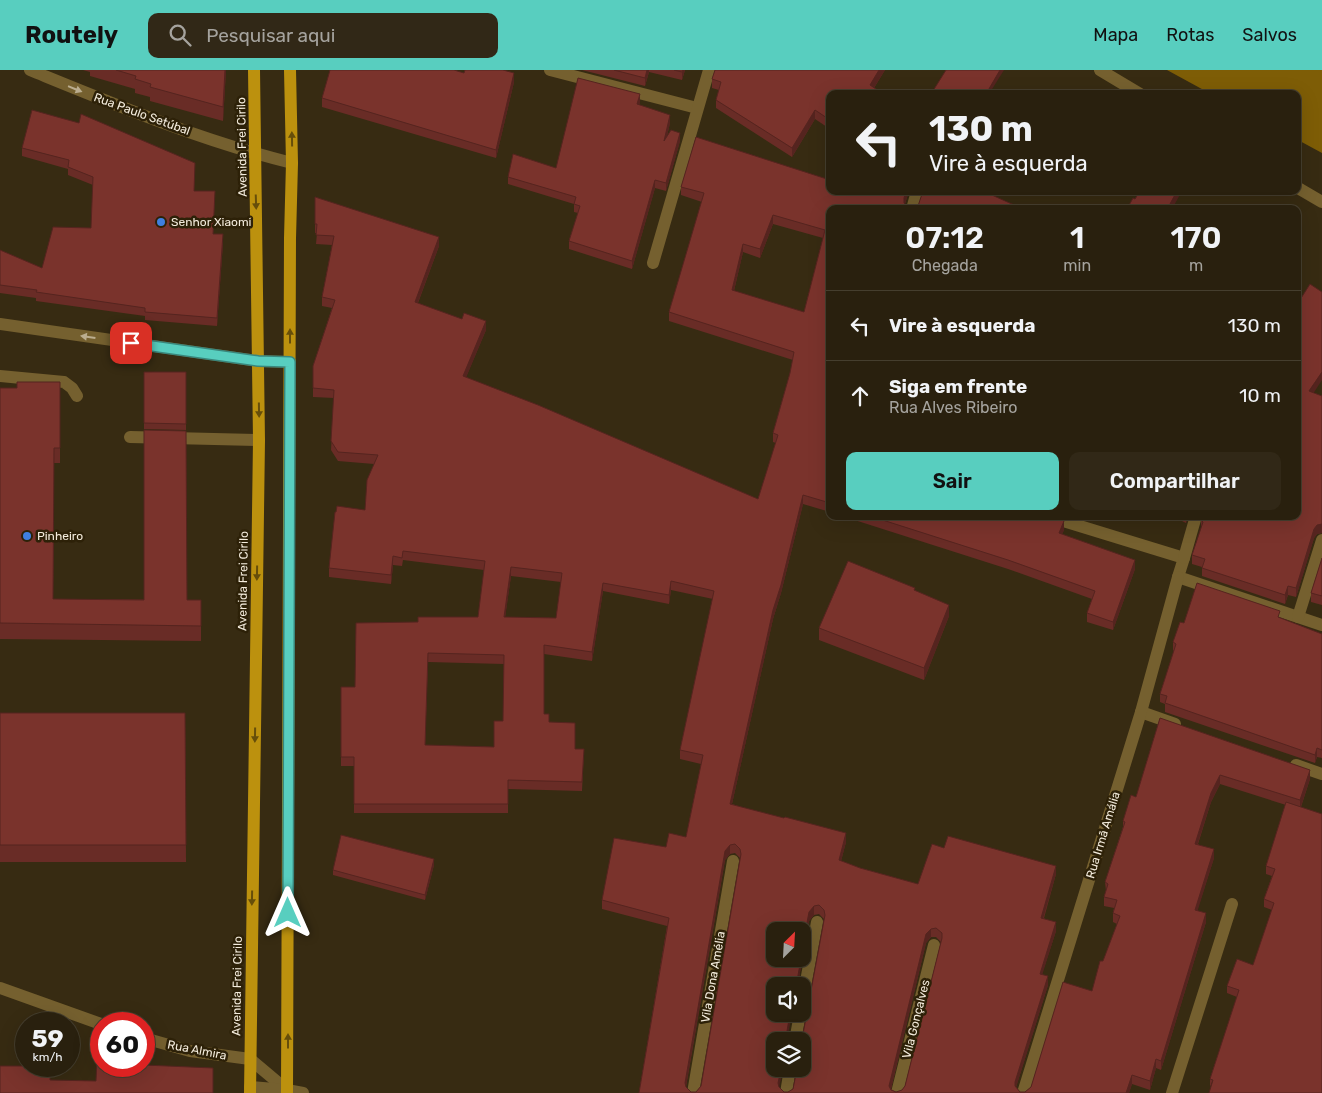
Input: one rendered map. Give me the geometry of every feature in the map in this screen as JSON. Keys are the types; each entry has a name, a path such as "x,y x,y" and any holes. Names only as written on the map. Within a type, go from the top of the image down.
{"main road":[{"name":"Avenida Frei Cirilo","path":"250,1090 259,440 254,70"},
{"path":"287,1092 292,163 290,70"}],"street":[{"name":"Rua Paulo Setúbal","path":"30,70 137,114 255,154 292,163"},
{"path":"550,70 697,108"},
{"path":"653,263 709,70"},
{"path":"1100,70 1133,90"},
{"path":"1301,190 1322,202"},
{"path":"0,324 258,361 290,362"},
{"path":"0,376 64,382 72,388 77,396"},
{"path":"130,437 259,440"},
{"path":"1078,521 1184,558 1195,520"},
{"path":"1298,617 1322,540"},
{"name":"Rua Irmã Amália","path":"1023,1093 1141,712 1184,558"},
{"path":"1178,577 1322,626"},
{"path":"1141,712 1186,728"},
{"path":"1286,762 1322,774"},
{"name":"Vila Dona Amélia","path":"693,1093 733,861"},
{"path":"1172,1093 1232,904"},
{"path":"807,977 818,922"},
{"name":"Vila Gonçalves","path":"897,1093 934,945"},
{"path":"0,988 90,1020"},
{"name":"Rua Almira","path":"155,1041 190,1051 250,1059"},
{"path":"250,1059 287,1092"},
{"path":"786,1093 789,1077"},
{"path":"250,1090 302,1093"}],"shaded area":[{"path":"1167,70 1322,70 1322,153 1301,142 1301,90 1204,90"}],"building":[{"path":"116,70 225,70 223,107 150,87 151,84 135,79 136,76"},
{"path":"330,70 454,70 464,73 465,70 503,70 514,73 496,150 322,98"},
{"path":"614,70 647,70 645,78"},
{"path":"715,70 879,70 870,85 878,90 826,90 826,117 815,110 792,148 716,100 721,82 712,79"},
{"path":"946,70 1000,70 988,90 934,90"},
{"path":"578,78 640,94 637,104 670,115 664,141 671,130 680,133 666,183 655,180 632,261 569,241 580,206 574,204 576,197 508,177 513,154 556,168"},
{"path":"32,110 79,123 81,114 195,163 194,191 215,191 213,234 223,234 217,318 145,312 145,308 0,285 0,250 42,268 53,227 91,228 93,177 68,167 69,160 22,148"},
{"path":"696,137 826,179 826,195 905,195 904,203 906,205 826,205 826,502 803,495 773,610 730,804 846,833 839,860 860,868 918,884 932,844 944,848 948,836 1056,866 1041,918 1056,922 1040,974 1048,976 1015,1082 1015,1086 1020,1092 1025,1092 1031,1087 1063,982 1092,991 1100,961 1103,961 1120,916 1113,913 1117,900 1104,897 1108,884 1105,882 1125,822 1123,821 1131,795 1136,797 1160,718 1310,770 1300,800 1220,775 1211,793 1195,844 1214,849 1195,910 1206,913 1161,1061 1156,1059 1150,1081 1132,1075 1126,1093 639,1093 669,918 602,900 614,838 666,847 669,833 686,837 703,755 680,750 714,591 671,581 669,595 603,583 592,652 544,645 544,714 549,714 549,722 575,723 575,749 584,749 582,782 508,780 508,804 354,804 354,757 341,757 341,687 355,687 356,623 418,622 418,617 478,617 485,561 403,551 402,558 393,556 391,575 329,568 337,506 365,510 367,480 378,455 338,452 331,441 334,390 313,388 313,366 335,300 322,297 334,236 316,235 315,197 439,237 415,302 462,319 464,313 486,321 463,376 538,405 758,499 778,435 773,433 794,352 669,312 704,193 681,187","holes":["773,215 825,230 804,312 732,290 743,244 760,249","511,567 562,573 556,618 504,617","428,653 504,655 503,721 494,721 494,747 425,745","735,844 740,849 741,854 701,1086 696,1092 691,1092 685,1083 725,851 730,845","936,928 942,933 942,938 905,1086 902,1090 896,1092 891,1090 889,1086 926,934 931,929"]},
{"path":"922,195 992,195 1014,205 918,205"},
{"path":"1138,195 1175,195 1170,204 1172,205 1129,205 1133,198 1135,199"},
{"path":"1310,284 1322,292 1322,372 1309,391 1322,396 1322,524 1317,525 1314,529 1296,588 1288,586 1285,595 1202,568 1205,559 1192,555 1203,522 1201,520 1301,520 1301,298"},
{"path":"144,372 186,372 186,424 144,423"},
{"path":"17,382 60,382 60,448 54,448 53,599 144,600 144,430 186,431 187,600 201,600 201,626 0,623 0,388 17,388"},
{"path":"883,520 1061,520 1064,521 1059,533 1135,560 1113,622 1087,613 1095,591 1008,560"},
{"path":"1322,558 1322,596 1311,593"},
{"path":"848,561 915,588 914,590 949,605 924,668 819,628"},
{"path":"1197,583 1280,611 1278,617 1322,634 1322,750 1317,748 1315,755 1165,703 1167,696 1160,694 1176,644 1173,642 1180,622 1184,623"},
{"path":"0,713 185,713 186,845 0,845"},
{"path":"1286,802 1322,814 1322,1093 1209,1093 1213,1080 1210,1079 1239,990 1227,986 1237,959 1253,965 1274,903 1264,899 1275,869 1266,866"},
{"path":"341,835 434,859 425,895 333,870"},
{"path":"155,1065 213,1068 213,1093 0,1093 0,1066 15,1066 15,1077 50,1077 50,1080 96,1081 96,1077 155,1077"}],"place":[{"name":"Senhor Xiaomi","path":"161,222"},
{"name":"Pinheiro","path":"27,536"}],"route":[{"path":"131,343 258,361 290,362 288,913"}]}
